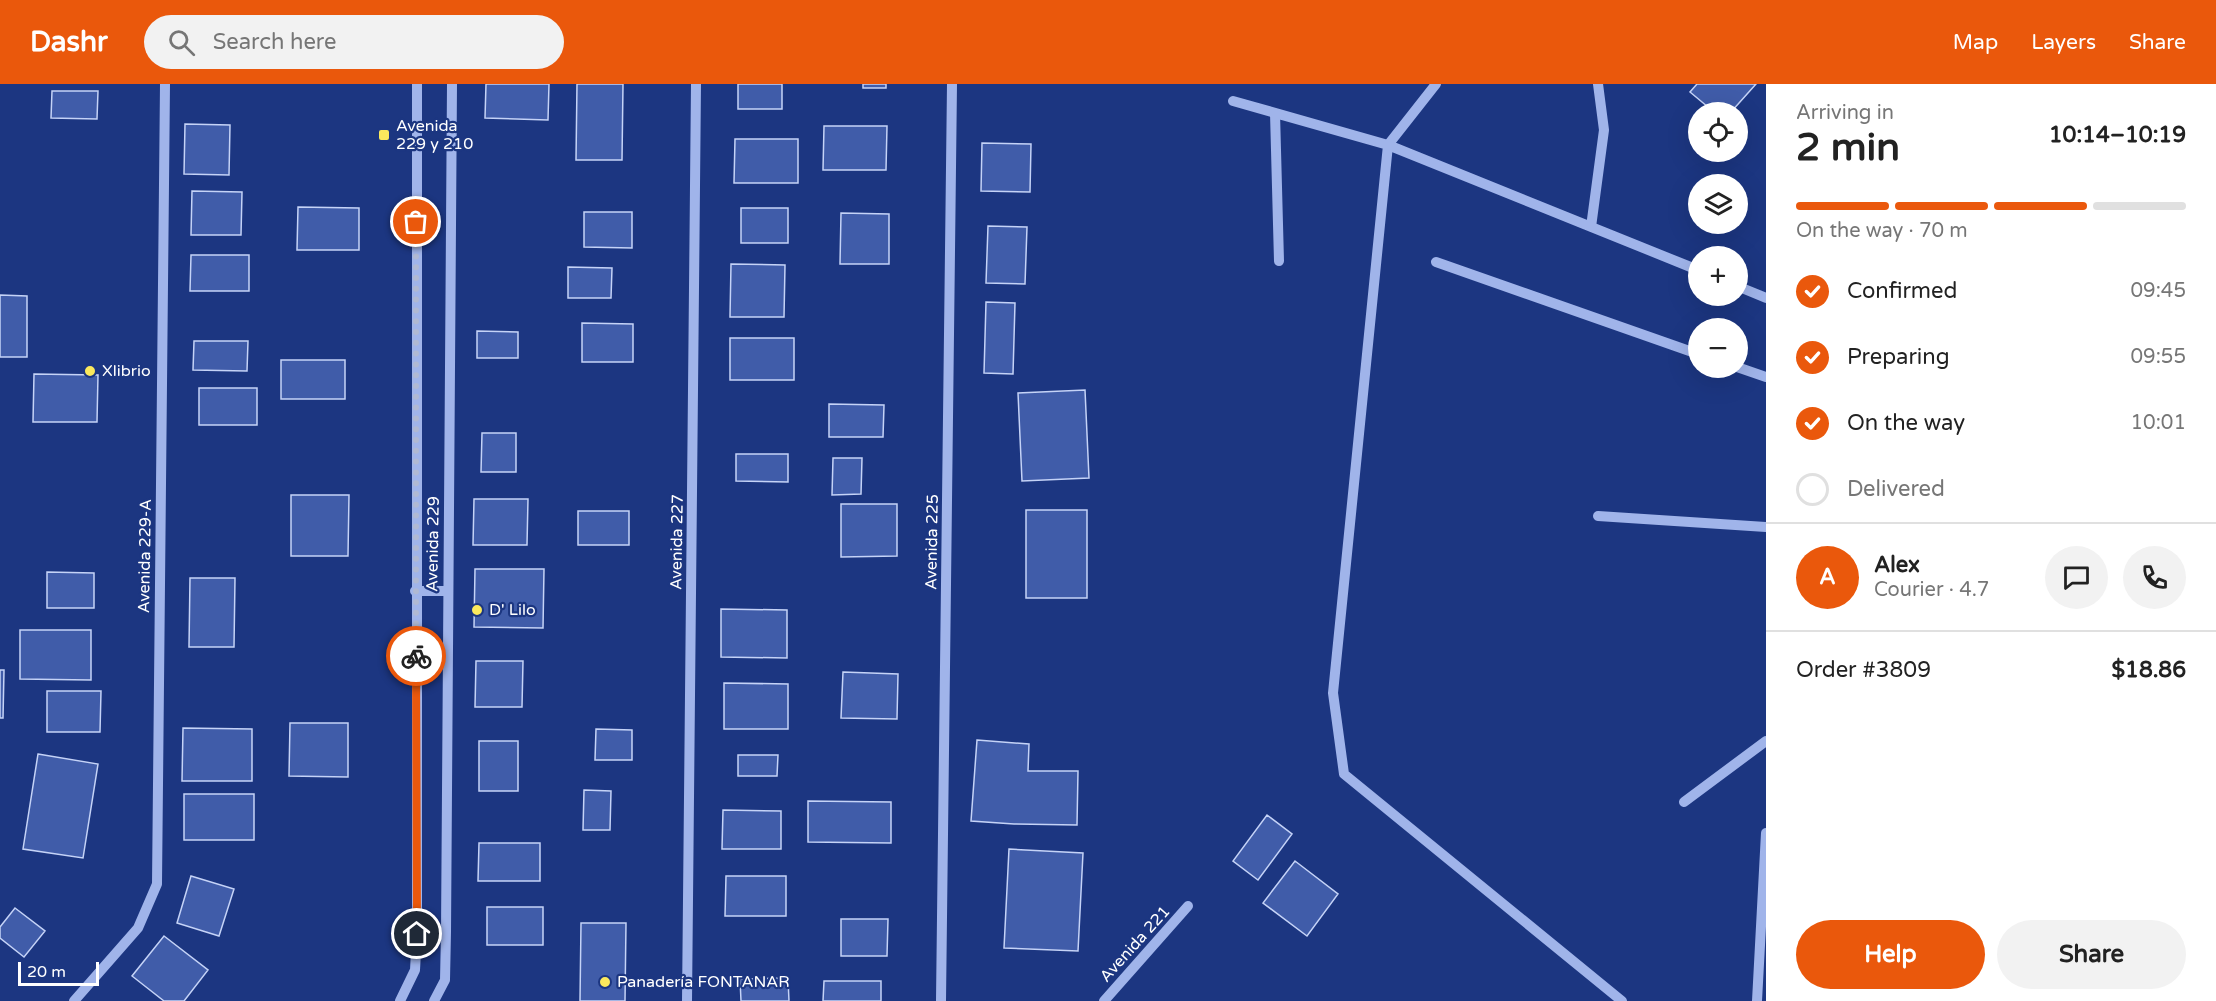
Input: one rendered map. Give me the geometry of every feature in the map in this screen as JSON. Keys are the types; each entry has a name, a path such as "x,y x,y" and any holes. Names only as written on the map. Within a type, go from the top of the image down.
{"street":[{"name":"Avenida 229-A","path":"74,1001 138,928 157,884 165,84"},
{"name":"Avenida 229","path":"400,1001 415,970 417,934 417,84"},
{"name":"Avenida 229","path":"434,1001 445,980 452,84"},
{"name":"Avenida 227","path":"687,1001 696,84"},
{"name":"Avenida 225","path":"941,1001 952,84"},
{"path":"1436,84 1388,145 1333,693 1344,774 1622,1001"},
{"path":"1591,226 1604,130 1598,84"},
{"path":"1233,101 1388,145 1688,266"},
{"path":"1275,113 1280,261"},
{"path":"1436,262 1688,350"},
{"path":"1748,290 1766,297"},
{"path":"1748,371 1766,378"},
{"path":"1598,516 1766,526"},
{"path":"416,591 448,591"},
{"path":"1684,802 1766,741"},
{"path":"1756,1001 1766,833"},
{"name":"Avenida 221","path":"1104,1001 1188,906"}],"building":[{"path":"486,84 549,84 548,120 485,118"},
{"path":"577,84 623,84 622,160 576,160"},
{"path":"738,84 782,84 782,109 738,109"},
{"path":"863,84 886,84 886,88 863,88"},
{"path":"1697,84 1756,84 1740,102 1702,102 1690,92"},
{"path":"52,91 98,91 97,119 51,118"},
{"path":"185,124 230,125 229,175 184,174"},
{"path":"824,126 887,126 886,170 823,170"},
{"path":"735,139 798,139 798,183 734,183"},
{"path":"982,143 1031,144 1030,192 981,191"},
{"path":"192,191 242,192 241,235 191,235"},
{"path":"298,207 359,208 359,250 297,250"},
{"path":"741,208 788,208 788,243 741,243"},
{"path":"584,212 632,212 632,248 584,247"},
{"path":"841,213 889,214 889,264 840,264"},
{"path":"988,226 1027,227 1025,284 986,283"},
{"path":"191,255 249,255 249,291 190,291"},
{"path":"731,264 785,265 784,317 730,317"},
{"path":"568,267 612,268 611,298 568,298"},
{"path":"0,295 27,296 27,357 0,357"},
{"path":"986,302 1015,303 1013,374 984,373"},
{"path":"582,323 633,324 633,362 582,362"},
{"path":"477,331 518,332 518,358 477,358"},
{"path":"730,338 794,338 794,380 730,380"},
{"path":"194,341 248,341 247,371 193,370"},
{"path":"281,360 345,360 345,399 281,399"},
{"path":"34,374 98,375 97,422 33,422"},
{"path":"199,388 257,388 257,425 199,425"},
{"path":"1085,390 1089,478 1022,481 1018,393"},
{"path":"829,404 884,405 883,437 829,437"},
{"path":"482,433 516,433 516,472 481,472"},
{"path":"736,454 788,454 788,482 736,481"},
{"path":"833,458 862,458 861,494 832,495"},
{"path":"291,495 349,495 348,556 291,556"},
{"path":"474,499 528,499 527,545 473,545"},
{"path":"841,504 897,504 897,556 841,557"},
{"path":"1026,510 1087,510 1087,598 1026,598"},
{"path":"578,511 629,511 629,545 578,545"},
{"path":"475,569 544,569 543,628 474,627"},
{"path":"47,572 94,573 94,608 47,608"},
{"path":"190,578 235,578 234,647 189,647"},
{"path":"721,609 787,610 787,658 721,657"},
{"path":"20,630 91,630 91,680 20,679"},
{"path":"476,661 523,661 522,707 475,707"},
{"path":"0,670 4,670 3,718 0,718"},
{"path":"843,672 898,674 897,719 841,718"},
{"path":"724,683 788,684 788,729 724,729"},
{"path":"47,691 101,691 100,732 47,732"},
{"path":"290,723 348,723 348,777 289,776"},
{"path":"183,728 252,729 252,781 182,781"},
{"path":"596,729 632,730 632,760 595,760"},
{"path":"977,740 1029,744 1028,771 1078,771 1077,825 971,821"},
{"path":"479,741 518,741 518,791 479,791"},
{"path":"38,754 98,764 83,858 23,849"},
{"path":"738,755 778,755 777,776 738,776"},
{"path":"584,790 611,791 610,830 583,830"},
{"path":"184,794 254,794 254,840 184,840"},
{"path":"808,801 891,802 891,843 808,842"},
{"path":"723,810 781,811 781,849 722,849"},
{"path":"1267,815 1292,834 1258,880 1233,861"},
{"path":"479,843 540,843 540,881 478,881"},
{"path":"1009,849 1083,853 1078,951 1004,948"},
{"path":"1295,861 1338,894 1307,936 1263,903"},
{"path":"191,876 234,889 219,936 177,923"},
{"path":"726,876 786,876 786,916 725,916"},
{"path":"487,907 543,907 543,945 487,945"},
{"path":"15,908 45,931 24,957 0,938 0,927"},
{"path":"841,919 888,919 887,956 841,956"},
{"path":"581,923 626,923 625,1001 580,1001"},
{"path":"164,936 208,970 184,1001 164,1001 132,976"},
{"path":"788,978 789,1001 741,1001 740,979"},
{"path":"824,981 881,981 881,1001 823,1001"}],"way so far":[{"path":"416,222 416,656"}],"place":[{"name":"Avenida 229 y 210","path":"384,135"},
{"name":"Xlibrio","path":"90,371"},
{"name":"D' Lilo","path":"477,610"},
{"name":"Panadería FONTANAR","path":"605,982"}],"route":[{"path":"416,656 417,934"}]}
